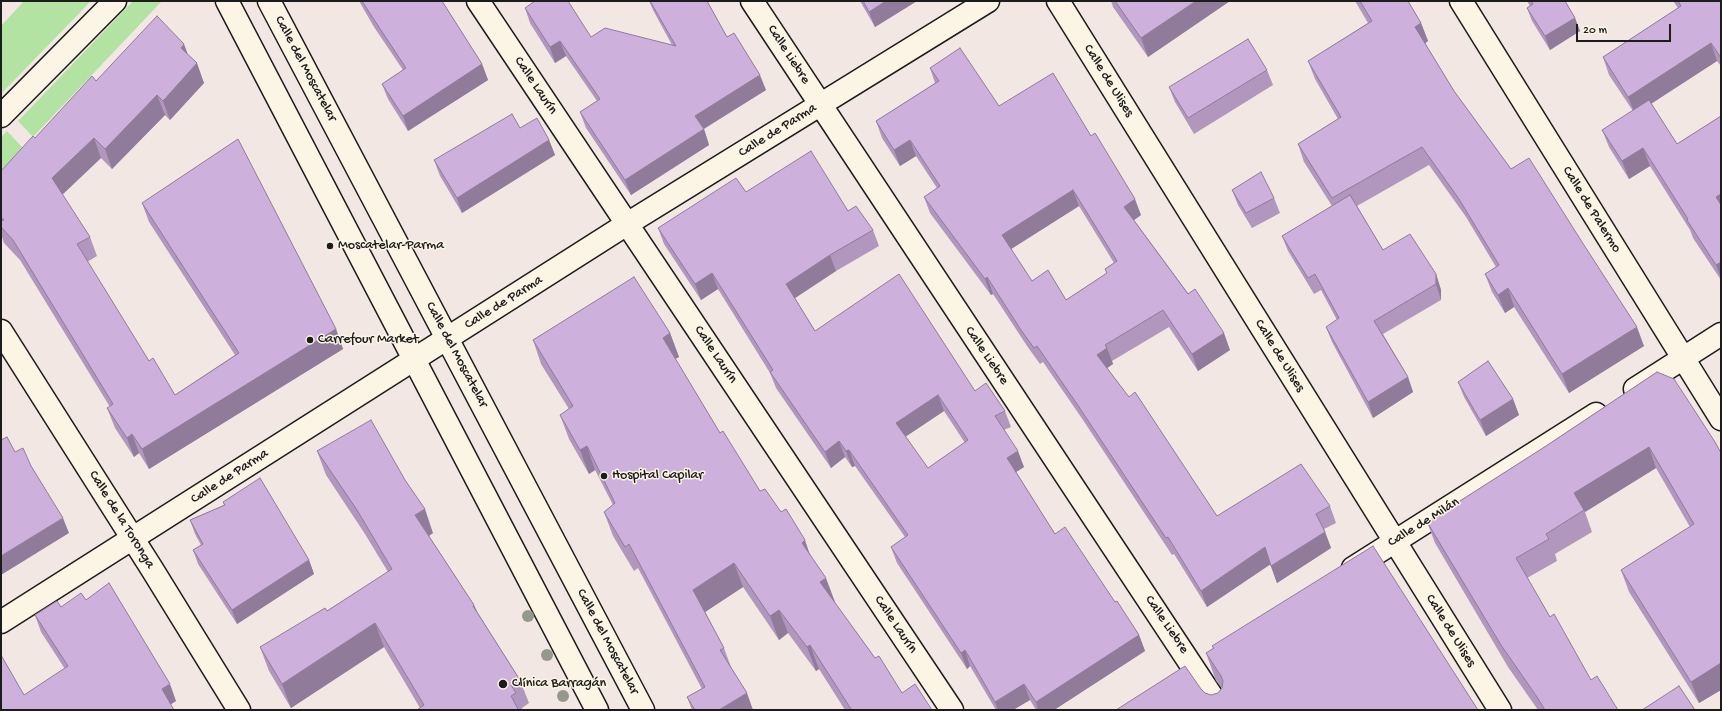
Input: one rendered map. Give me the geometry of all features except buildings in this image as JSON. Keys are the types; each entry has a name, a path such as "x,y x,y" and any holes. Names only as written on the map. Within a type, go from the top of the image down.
{"street":[{"path":"1,116 115,1"},
{"path":"227,1 597,710"},
{"name":"Calle Laurín","path":"478,1 952,710"},
{"name":"Calle Liebre","path":"752,1 820,105 1200,663 1221,710"},
{"name":"Calle de Parma","path":"1,622 627,224 988,1"},
{"name":"Calle de Ulises","path":"1058,1 1500,710"},
{"name":"Calle de Palermo","path":"1461,1 1721,419"},
{"name":"Calle del Moscatelar","path":"272,2 643,710"},
{"name":"Calle de la Toronga","path":"1,331 239,710"},
{"name":"Calle de Milán","path":"1334,579 1721,334"},
{"path":"1174,680 1200,663"}],"green space":[{"path":"24,1 91,1 1,94 1,26"},
{"path":"133,1 162,1 33,137 18,121"},
{"path":"7,131 23,148 1,170 1,137"}],"place":[{"name":"Moscatelar-Parma","path":"330,246"},
{"name":"Carrefour Market","path":"310,340"},
{"name":"Hospital Capilar","path":"604,476"},
{"name":"Clínica Barragán","path":"503,684"}]}
